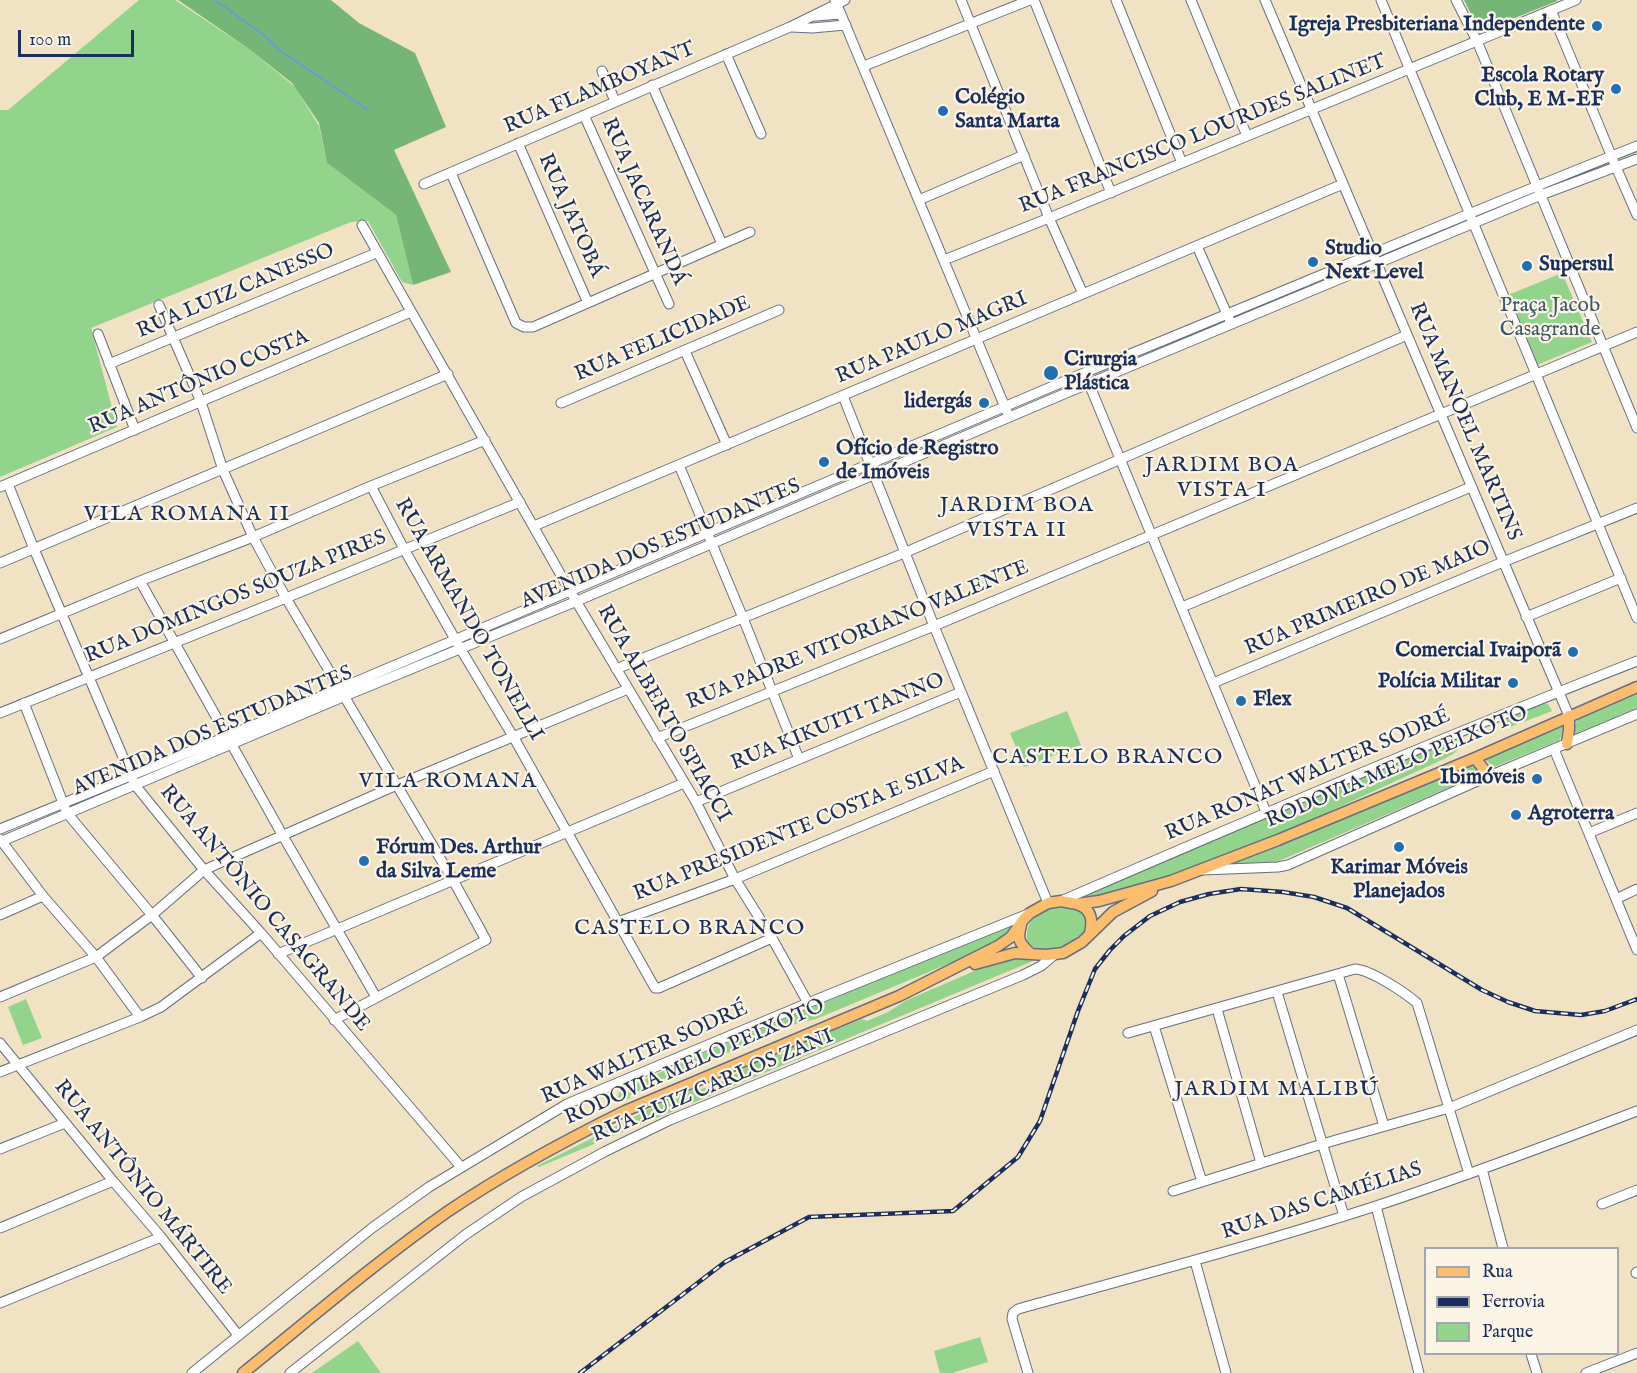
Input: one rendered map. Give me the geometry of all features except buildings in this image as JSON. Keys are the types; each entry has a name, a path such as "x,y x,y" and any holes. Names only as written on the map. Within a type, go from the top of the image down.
{"main road":[{"name":"RODOVIA MELO PEIXOTO","path":"243,1373 415,1235 449,1211 526,1163 625,1111 899,996 998,946 1011,937 1030,913 1048,903 1099,902 1171,881 1278,840 1475,758 1637,687"},
{"path":"1567,744 1569,716"},
{"path":"1475,758 1489,776"},
{"name":"RODOVIA MELO PEIXOTO","path":"941,975 1015,953 1054,955 1072,949 1113,912 1171,881"},
{"path":"1077,904 1083,906 1092,916 1090,934"},
{"path":"1021,924 1020,943 1031,954"}],"street":[{"path":"960,0 1049,218 1083,294"},
{"path":"864,66 1032,0 1111,193"},
{"path":"1116,0 1182,163"},
{"path":"1191,0 1247,136"},
{"name":"RUA MANOEL MARTINS","path":"1266,0 1569,716"},
{"path":"1381,0 1620,578 1632,594 1637,618"},
{"path":"1456,0 1477,41 1637,428"},
{"name":"RUA FRANCISCO LOURDES SALINET","path":"944,260 1576,0"},
{"path":"839,1 841,14 1010,417"},
{"name":"RUA FLAMBOYANT","path":"424,184 790,27 839,1"},
{"path":"1551,10 1637,215"},
{"path":"809,17 841,14"},
{"path":"790,27 846,25"},
{"path":"726,54 761,134"},
{"path":"602,70 615,101"},
{"path":"652,85 722,244"},
{"name":"RUA JACARANDÁ","path":"584,115 669,304"},
{"name":"RUA JATOBÁ","path":"518,143 588,303"},
{"name":"AVENIDA DOS ESTUDANTES","path":"0,829 135,785 230,740 342,692 458,644 577,601 711,544 1005,407 1084,373 1469,213 1637,146"},
{"path":"919,200 1024,155"},
{"name":"AVENIDA DOS ESTUDANTES","path":"458,644 570,591 708,533 1010,417 1541,195 1637,159"},
{"path":"451,173 516,323 524,327 533,327 750,232"},
{"name":"RUA PAULO MAGRI","path":"534,526 1343,184"},
{"name":"RUA ALBERTO SPIACCI","path":"362,225 570,591 696,802 735,879 772,938 808,1003"},
{"path":"1197,246 1232,325"},
{"name":"RUA LUIZ CANESSO","path":"109,364 376,253"},
{"path":"1302,284 1306,294"},
{"path":"159,305 201,402 224,470 253,537 286,598 453,880 486,940 334,1020"},
{"name":"RUA FELICIDADE","path":"561,403 779,310"},
{"name":"RUA ANTÔNIO COSTA","path":"4,485 411,312"},
{"name":"RUA PADRE VITORIANO VALENTE","path":"657,738 934,626 1637,332"},
{"path":"98,334 135,430"},
{"path":"616,669 904,553 1407,335"},
{"path":"685,351 727,445"},
{"path":"1084,373 1266,812"},
{"path":"0,563 448,374"},
{"path":"843,396 904,553 1048,903"},
{"path":"0,639 485,440"},
{"path":"679,465 799,759"},
{"name":"RUA ANTÔNIO CASAGRANDE","path":"4,485 62,613 135,785 204,870 261,933 461,1167"},
{"name":"RUA ARMANDO TONELLI","path":"372,486 404,549 656,988 772,938"},
{"path":"1182,607 1471,487"},
{"name":"RUA DOMINGOS SOUZA PIRES","path":"0,713 520,502"},
{"name":"RUA PRIMEIRO DE MAIO","path":"1213,683 1637,508"},
{"path":"1527,618 1620,578"},
{"path":"140,581 376,998"},
{"name":"RUA RONAT WALTER SODRÉ","path":"1061,901 1266,812 1637,661"},
{"path":"0,997 96,957 152,915 204,870 397,785 628,689"},
{"name":"RUA KIKUITI TANNO","path":"696,802 961,692"},
{"path":"24,703 65,808 202,978"},
{"path":"1198,871 1288,865 1489,776 1637,714"},
{"name":"AVENIDA DOS ESTUDANTES","path":"0,841 131,776 230,740"},
{"path":"1554,749 1637,950"},
{"name":"RUA PRESIDENTE COSTA E SILVA","path":"618,922 735,879 994,771"},
{"path":"278,954 684,783"},
{"path":"1589,833 1637,813"},
{"path":"0,841 43,896 96,957 140,1017"},
{"path":"1616,899 1637,889"},
{"path":"0,915 43,896"},
{"name":"RUA WALTER SODRÉ","path":"192,1373 372,1228 429,1187 567,1104 1030,913"},
{"path":"0,1072 161,1007 261,933"},
{"name":"RUA LUIZ CARLOS ZANI","path":"290,1373 465,1235 521,1197 606,1151 670,1120 1023,975 1041,966 1054,955"},
{"path":"1128,1034 1359,969 1399,989 1417,1003 1469,1174"},
{"path":"1338,974 1384,1126"},
{"path":"1277,992 1344,1216"},
{"path":"1217,1009 1261,1163"},
{"path":"1154,1026 1202,1182"},
{"path":"1173,1191 1322,1144 1449,1108 1637,1030"},
{"name":"RUA ANTÔNIO MÁRTIRE","path":"0,1043 162,1237 238,1335"},
{"name":"RUA DAS CAMÉLIAS","path":"1028,1373 1012,1319 1013,1313 1018,1309 1195,1261 1376,1206 1637,1111"},
{"path":"0,1149 65,1123"},
{"path":"1482,1169 1503,1247"},
{"path":"0,1228 113,1181"},
{"path":"1602,1204 1637,1190"},
{"path":"1376,1206 1419,1373"},
{"path":"0,1303 162,1237"},
{"path":"1195,1261 1226,1373"},
{"path":"1586,1373 1637,1353"},
{"path":"1532,1355 1537,1373"}],"green space":[{"path":"139,0 175,0 249,49 295,87 319,126 327,163 396,215 413,285 402,282 368,221 351,222 91,328 117,427 0,477 0,110 8,110"},
{"path":"178,0 331,0 359,23 415,53 446,127 394,150 451,272 413,285 396,215 327,163 319,123 292,83 249,49"},
{"path":"1464,0 1557,0 1557,1 1480,32"},
{"name":"Praça Jacob Casagrande","path":"1562,273 1592,342 1537,365 1508,295"},
{"path":"1637,693 1637,709 1573,736 1577,719"},
{"path":"1544,703 1548,704 1552,711 1500,731 1505,720"},
{"path":"1067,711 1081,745 1024,767 1010,733"},
{"path":"1564,723 1560,740 1494,767 1483,758"},
{"path":"1463,735 1458,749 1446,758 1171,881 1101,899 1062,900"},
{"path":"1472,763 1483,773 1274,863 1215,866"},
{"path":"1055,906 1080,907 1088,917 1086,930 1065,945 1056,948 1040,950 1033,947 1027,941 1030,923 1038,914"},
{"path":"1014,922 1014,929 998,942 816,1019 795,1024 731,1051 702,1066 630,1095 630,1098 620,1102 617,1100 623,1089"},
{"path":"1017,956 1033,961 537,1166 681,1093 705,1088 729,1078 753,1063 862,1019 867,1021 907,1000 1002,959"},
{"path":"26,999 42,1038 23,1045 8,1007"},
{"path":"980,1337 988,1362 952,1373 940,1373 934,1351"},
{"path":"358,1341 381,1373 312,1373"}],"waterway":[{"path":"215,0 261,33 282,52 368,110"}],"railway":[{"path":"580,1373 725,1262 809,1217 953,1211 1018,1157 1040,1121 1095,969 1124,936 1150,916 1180,902 1241,889 1314,897 1347,908 1482,990 1535,1011 1581,1015 1605,1011 1637,999"}],"place":[{"name":"Igreja Presbiteriana Independente","path":"1597,26"},
{"name":"Escola Rotary Club, E M-EF","path":"1616,89"},
{"name":"Colégio Santa Marta","path":"943,111"},
{"name":"Studio Next Level","path":"1313,262"},
{"name":"Supersul","path":"1527,266"},
{"name":"Cirurgia Plástica","path":"1051,373"},
{"name":"lidergás","path":"984,403"},
{"name":"Ofício de Registro de Imóveis","path":"824,462"},
{"name":"Comercial Ivaiporã","path":"1573,652"},
{"name":"Polícia Militar","path":"1513,683"},
{"name":"Flex","path":"1241,701"},
{"name":"Ibimóveis","path":"1537,779"},
{"name":"Agroterra","path":"1516,815"},
{"name":"Karimar Móveis Planejados","path":"1399,847"},
{"name":"Fórum Des. Arthur da Silva Leme","path":"364,861"}],"district":[{"name":"JARDIM BOA VISTA I","path":"1222,479"},
{"name":"VILA ROMANA II","path":"187,515"},
{"name":"JARDIM BOA VISTA II","path":"1017,518"},
{"name":"CASTELO BRANCO","path":"1108,758"},
{"name":"VILA ROMANA","path":"448,782"},
{"name":"CASTELO BRANCO","path":"690,929"},
{"name":"JARDIM MALIBÚ","path":"1277,1090"}]}
